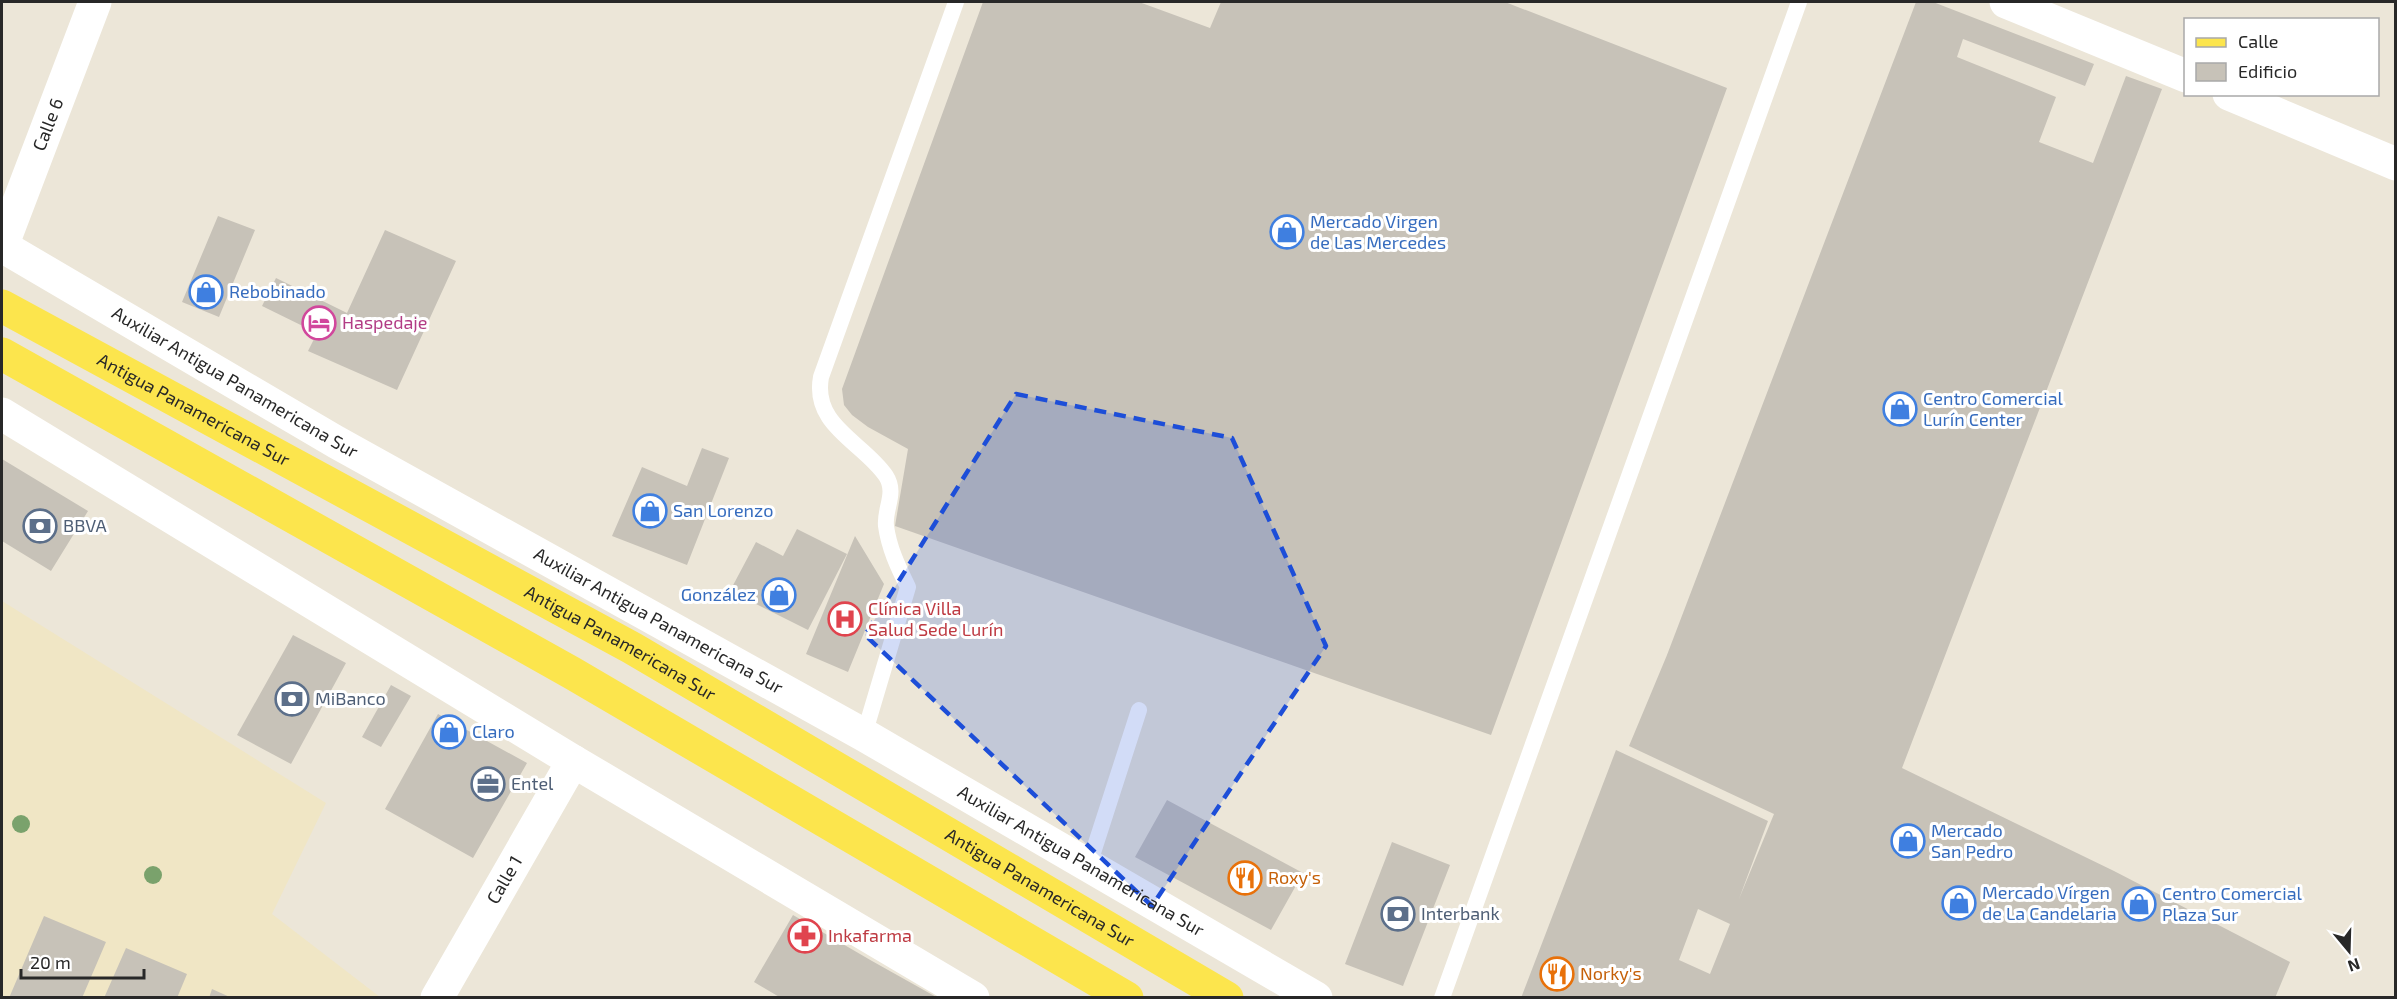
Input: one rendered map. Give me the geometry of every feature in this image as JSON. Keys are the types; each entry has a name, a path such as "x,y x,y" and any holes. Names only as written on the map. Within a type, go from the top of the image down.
{"main road":[{"name":"Antigua Panamericana Sur","path":"2,306 633,648 1227,998"},
{"path":"2,354 572,673 1126,998"}],"street":[{"name":"Calle 6","path":"2,246 95,2"},
{"path":"2006,2 2184,75"},
{"path":"2234,96 2396,164"},
{"name":"Auxiliar Antigua Panamericana Sur","path":"2,246 336,442 864,735 1316,998"},
{"path":"2,414 573,761 973,998"},
{"name":"Calle 1","path":"437,998 573,761"}],"lane":[{"path":"864,735 908,587 895,562 886,524 892,492 887,477 828,417 818,393 821,377 956,2"},
{"path":"1442,998 1799,2"},
{"path":"1089,865 1140,710"}],"highlighted area":[{"path":"1016,394 1232,438 1326,646 1152,906 865,635"}],"shaded area":[{"path":"2,601 326,803 272,914 380,997 2,997"}],"building":[{"name":"Mercado Virgen de Las Mercedes","path":"983,2 1139,2 1210,28 1221,2 1505,2 1727,88 1491,735 895,526 908,449 868,427 852,415 844,405 842,389"},
{"path":"1916,2 1933,2 2094,64 2085,86 1963,39 1957,57 2056,97 2039,142 2093,163 2126,76 2162,89 1902,768 2114,871 2290,962 2275,998 1521,998 1616,750 1768,821 1739,899 1774,814 1629,746 1667,655","holes":["1698,909 1730,924 1710,974 1679,960"]},
{"path":"218,216 255,230 219,317 182,302"},
{"path":"385,230 456,261 397,390 308,351 317,333 262,306 276,278 347,313"},
{"path":"702,448 729,458 687,565 612,536 642,467 687,486"},
{"name":"BBVA","path":"2,459 88,511 51,571 2,541"},
{"path":"797,529 847,554 808,630 730,591 756,542 783,556"},
{"name":"Clínica Villa Salud Sede Lurín","path":"855,536 884,584 848,672 806,654"},
{"name":"MiBanco","path":"293,635 346,663 291,764 237,735"},
{"path":"391,685 411,696 381,747 362,737"},
{"path":"438,714 527,763 473,858 385,809"},
{"path":"1167,800 1303,873 1271,930 1135,857"},
{"name":"Interbank","path":"1392,842 1450,865 1403,986 1345,964"},
{"path":"793,915 938,998 781,998 754,982"},
{"path":"44,916 106,942 82,998 9,998"},
{"path":"126,948 187,974 177,998 104,998"},
{"path":"212,989 232,998 209,998"}],"place":[{"name":"Mercado Virgen de Las Mercedes","path":"1287,232"},
{"name":"Rebobinado","path":"206,292"},
{"name":"Haspedaje","path":"319,323"},
{"name":"Centro Comercial Lurín Center","path":"1900,409"},
{"name":"San Lorenzo","path":"650,511"},
{"name":"BBVA","path":"40,526"},
{"name":"González","path":"779,595"},
{"name":"Clínica Villa Salud Sede Lurín","path":"845,619"},
{"name":"MiBanco","path":"292,699"},
{"name":"Claro","path":"449,732"},
{"name":"Entel","path":"488,784"},
{"name":"Mercado San Pedro","path":"1908,841"},
{"name":"Roxy's","path":"1245,878"},
{"name":"Mercado Vírgen de La Candelaria","path":"1959,903"},
{"name":"Centro Comercial Plaza Sur","path":"2139,904"},
{"name":"Interbank","path":"1398,914"},
{"name":"Inkafarma","path":"805,936"},
{"name":"Norky's","path":"1557,974"}]}
